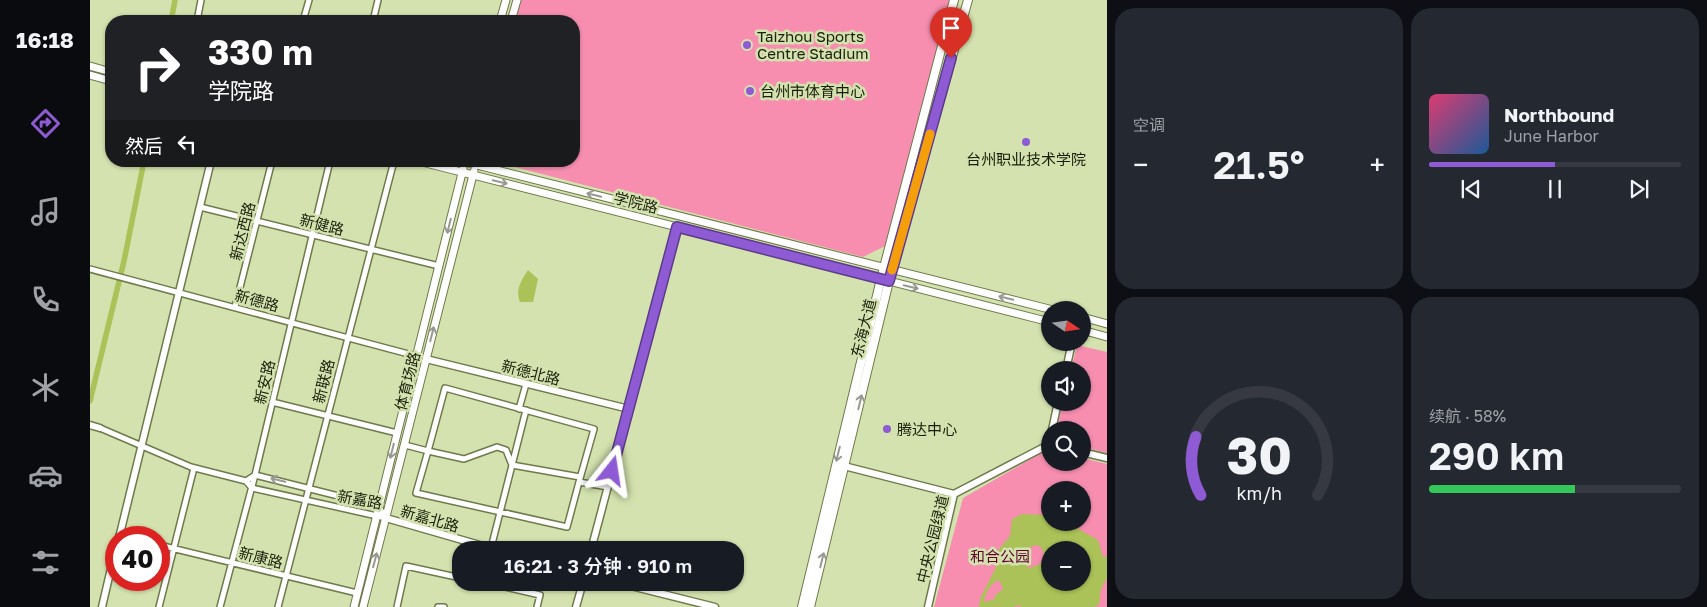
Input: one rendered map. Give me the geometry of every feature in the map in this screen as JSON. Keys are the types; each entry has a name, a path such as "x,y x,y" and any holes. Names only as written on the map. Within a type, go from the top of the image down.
{"main road":[{"path":"502,15 506,0"},
{"path":"513,15 517,0"},
{"name":"东海大道","path":"888,269 954,0"},
{"name":"东海大道","path":"802,607 888,269 968,0"},
{"path":"90,66 105,70"},
{"path":"90,75 105,79"},
{"name":"学院路","path":"442,167 1041,320"},
{"path":"354,607 463,167"},
{"name":"体育场路","path":"363,607 475,167"},
{"name":"学院路","path":"492,167 1041,307"},
{"name":"东海大道","path":"810,607 844,466 885,280"},
{"path":"1091,320 1107,324"},
{"path":"1091,333 1107,337"}],"street":[{"path":"198,15 201,0"},
{"path":"305,15 309,0"},
{"path":"374,15 378,0"},
{"path":"121,526 210,167"},
{"name":"新达西路","path":"235,307 270,167"},
{"name":"新安路","path":"220,607 252,488 290,322 329,167"},
{"name":"新联路","path":"278,607 392,167"},
{"name":"新健路","path":"200,207 439,266"},
{"path":"593,541 677,227"},
{"name":"新德路","path":"90,270 416,356"},
{"name":"新德北路","path":"426,359 629,409"},
{"path":"519,408 526,384"},
{"path":"445,388 519,408 594,430 567,528 416,493 445,388"},
{"path":"272,402 397,433"},
{"path":"495,541 499,512 526,410"},
{"path":"90,425 194,468 246,481 252,488"},
{"path":"405,445 464,459 497,447 506,450 512,465"},
{"name":"中央公园绿道","path":"928,607 954,494 1041,447"},
{"path":"1091,454 1107,458"},
{"path":"512,465 580,479 608,487"},
{"path":"844,466 954,494"},
{"path":"159,607 194,468"},
{"path":"246,481 255,475"},
{"name":"新嘉路","path":"255,475 378,506 386,518"},
{"name":"新嘉路","path":"252,488 376,518 386,518"},
{"name":"新嘉北路","path":"386,518 466,541"},
{"name":"新康路","path":"170,547 357,593"},
{"path":"397,607 406,566 452,576"},
{"path":"102,607 106,591"},
{"path":"523,591 540,595 537,607"},
{"path":"576,607 580,591"},
{"path":"651,591 715,607"},
{"path":"438,607 444,607"}],"green space":[{"name":"台州市体育中心","path":"515,0 951,0 887,245 863,257 514,167 580,167 580,15 511,15"},
{"path":"1091,348 1107,352 1107,453 1091,449 1091,421 1058,421 1061,411 1091,411 1091,361 1073,361 1076,351 1091,351"},
{"name":"和合公园","path":"1041,453 1041,471 1091,471 1091,460 1107,464 1107,607 934,607 963,498"}],"shaded area":[{"path":"528,270 538,279 533,302 520,302 518,290"},
{"path":"1022,514 1041,515 1041,531 1082,531 1098,540 1103,557 1107,556 1107,578 1101,589 1099,605 1094,607 1021,607 1020,605 1013,607 979,607 980,599 997,565 999,549 1010,536 1012,519","holes":["999,580 1003,589 994,596 995,599 984,602 993,583"]}],"waterway":[{"path":"172,15 175,0"},
{"path":"90,401 124,261 143,167"}],"slow traffic":[{"path":"892,270 930,134"}],"place":[{"name":"Taizhou Sports Centre Stadium","path":"747,45"},
{"name":"台州市体育中心","path":"750,91"},
{"name":"台州职业技术学院","path":"1026,142"},
{"name":"腾达中心","path":"887,429"}],"route":[{"path":"612,471 677,227 889,281 951,58"}]}
